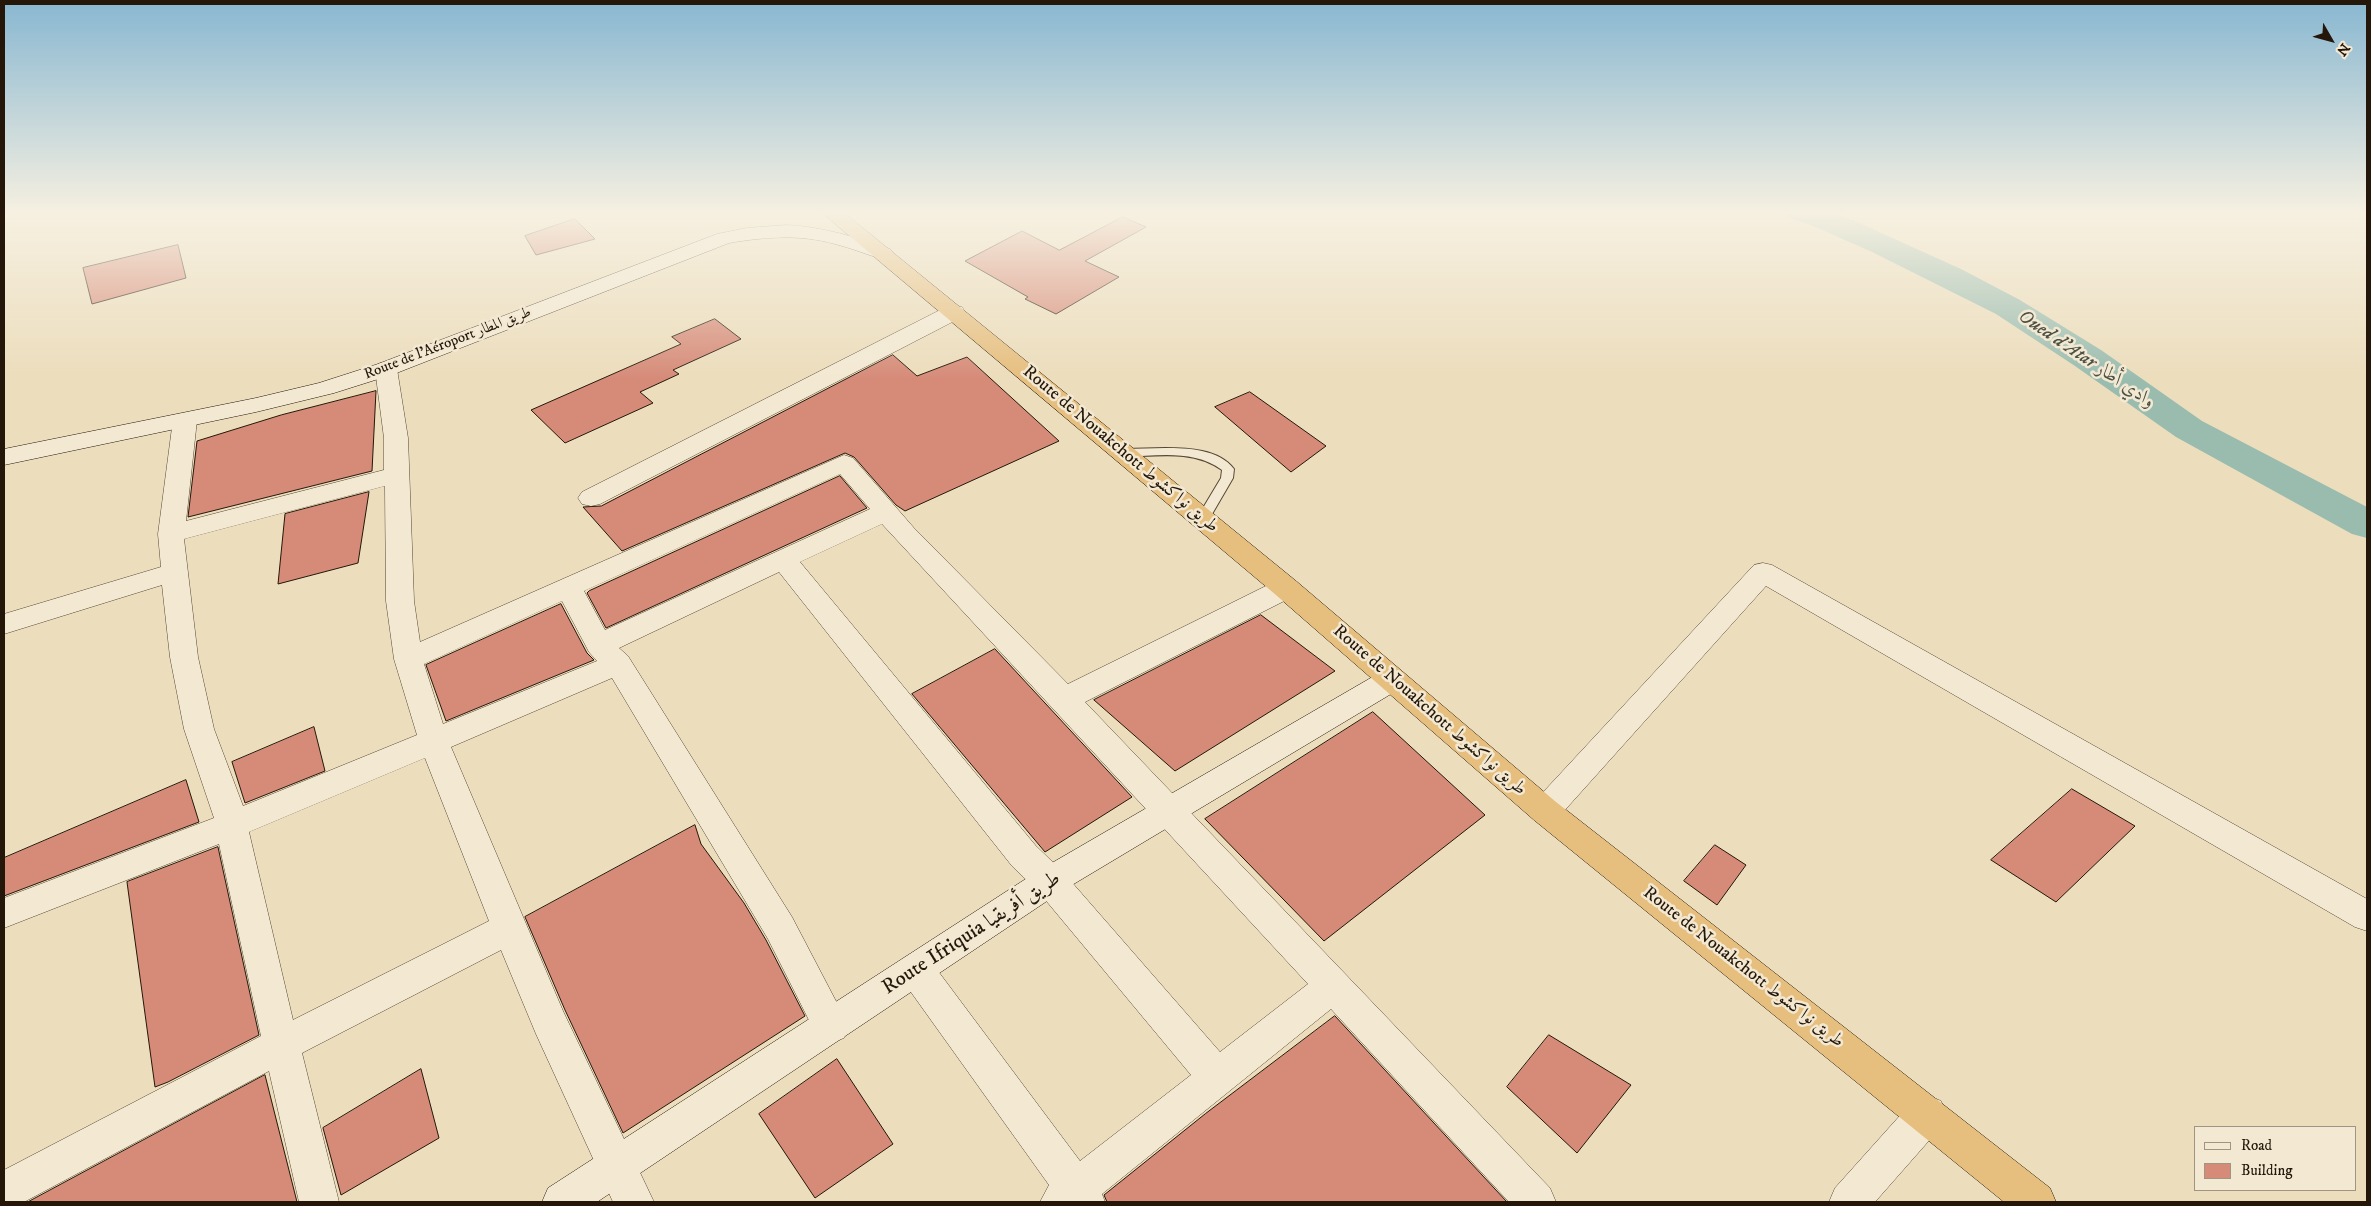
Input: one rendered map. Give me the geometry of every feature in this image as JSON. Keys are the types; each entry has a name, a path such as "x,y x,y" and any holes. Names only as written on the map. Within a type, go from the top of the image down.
{"highway":[{"name":"Route de Nouakchott طريق نواكشوط","path":"900,267 1203,518 1545,811 2036,1202"}],"street":[{"name":"Route de l'Aéroport طريق المطار","path":"4,457 317,390 386,369 648,267"},
{"path":"591,498 954,312"},
{"path":"386,369 396,438 400,601 408,659 434,742 510,928 550,1022 634,1202"},
{"path":"184,420 171,534 184,657 198,728 228,809 232,825 281,1045 319,1202"},
{"path":"408,659 844,463 886,512 1169,810 1536,1202"},
{"path":"171,534 396,475"},
{"path":"4,913 232,825 434,742 608,655 783,559 886,512"},
{"path":"783,559 1024,856 1050,881 1218,1078"},
{"path":"4,624 175,572"},
{"path":"1545,811 1763,572 2367,916"},
{"path":"568,587 608,655 780,928 831,1026"},
{"path":"1064,699 1286,588"},
{"name":"Route Ifriquia طريق أفريقيا","path":"562,1202 1050,881 1391,680"},
{"path":"4,1191 281,1045 510,928"},
{"path":"916,970 1073,1198 1218,1078 1334,986"},
{"path":"1849,1202 1927,1114"}],"lane":[{"path":"1124,453 1193,452 1212,456 1222,463 1228,469 1227,478 1203,518"}],"building":[{"path":"183,267 186,278 92,304 83,268"},
{"path":"976,267 1098,267 1119,277 1056,314 1025,299 1028,297"},
{"path":"715,319 741,339 673,370 679,374 640,392 653,403 565,443 531,410 681,344 672,337"},
{"path":"893,355 917,376 967,357 1059,441 905,511 896,505 854,457 845,453 622,551 583,507 601,506"},
{"path":"376,391 372,471 188,517 197,441 281,415"},
{"path":"1250,392 1326,446 1291,472 1215,407"},
{"path":"840,476 867,508 606,628 587,593 589,591"},
{"path":"369,492 358,563 278,584 285,514"},
{"path":"561,604 587,653 594,660 446,721 426,665"},
{"path":"1261,615 1335,671 1175,771 1094,700"},
{"path":"995,649 1132,797 1045,852 912,694"},
{"path":"1373,712 1485,815 1324,941 1205,819"},
{"path":"314,727 325,771 245,803 232,762"},
{"path":"186,780 199,822 4,896 4,858"},
{"path":"2072,789 2135,826 2056,902 1991,860"},
{"path":"695,825 701,844 744,903 766,940 805,1016 623,1133 565,1010 525,917"},
{"path":"1715,845 1746,865 1717,905 1684,881"},
{"path":"218,847 259,1035 155,1087 127,882"},
{"path":"1335,1016 1507,1202 1107,1202 1104,1195 1205,1114"},
{"path":"1549,1035 1631,1085 1577,1153 1507,1087"},
{"path":"837,1059 893,1144 815,1198 759,1114"},
{"path":"421,1069 439,1138 341,1195 323,1128"},
{"path":"265,1075 297,1202 28,1202"}],"waterway":[{"name":"Oued d'Atar وادي أطار","path":"1930,267 2008,307 2088,358 2189,429 2367,524"}]}
